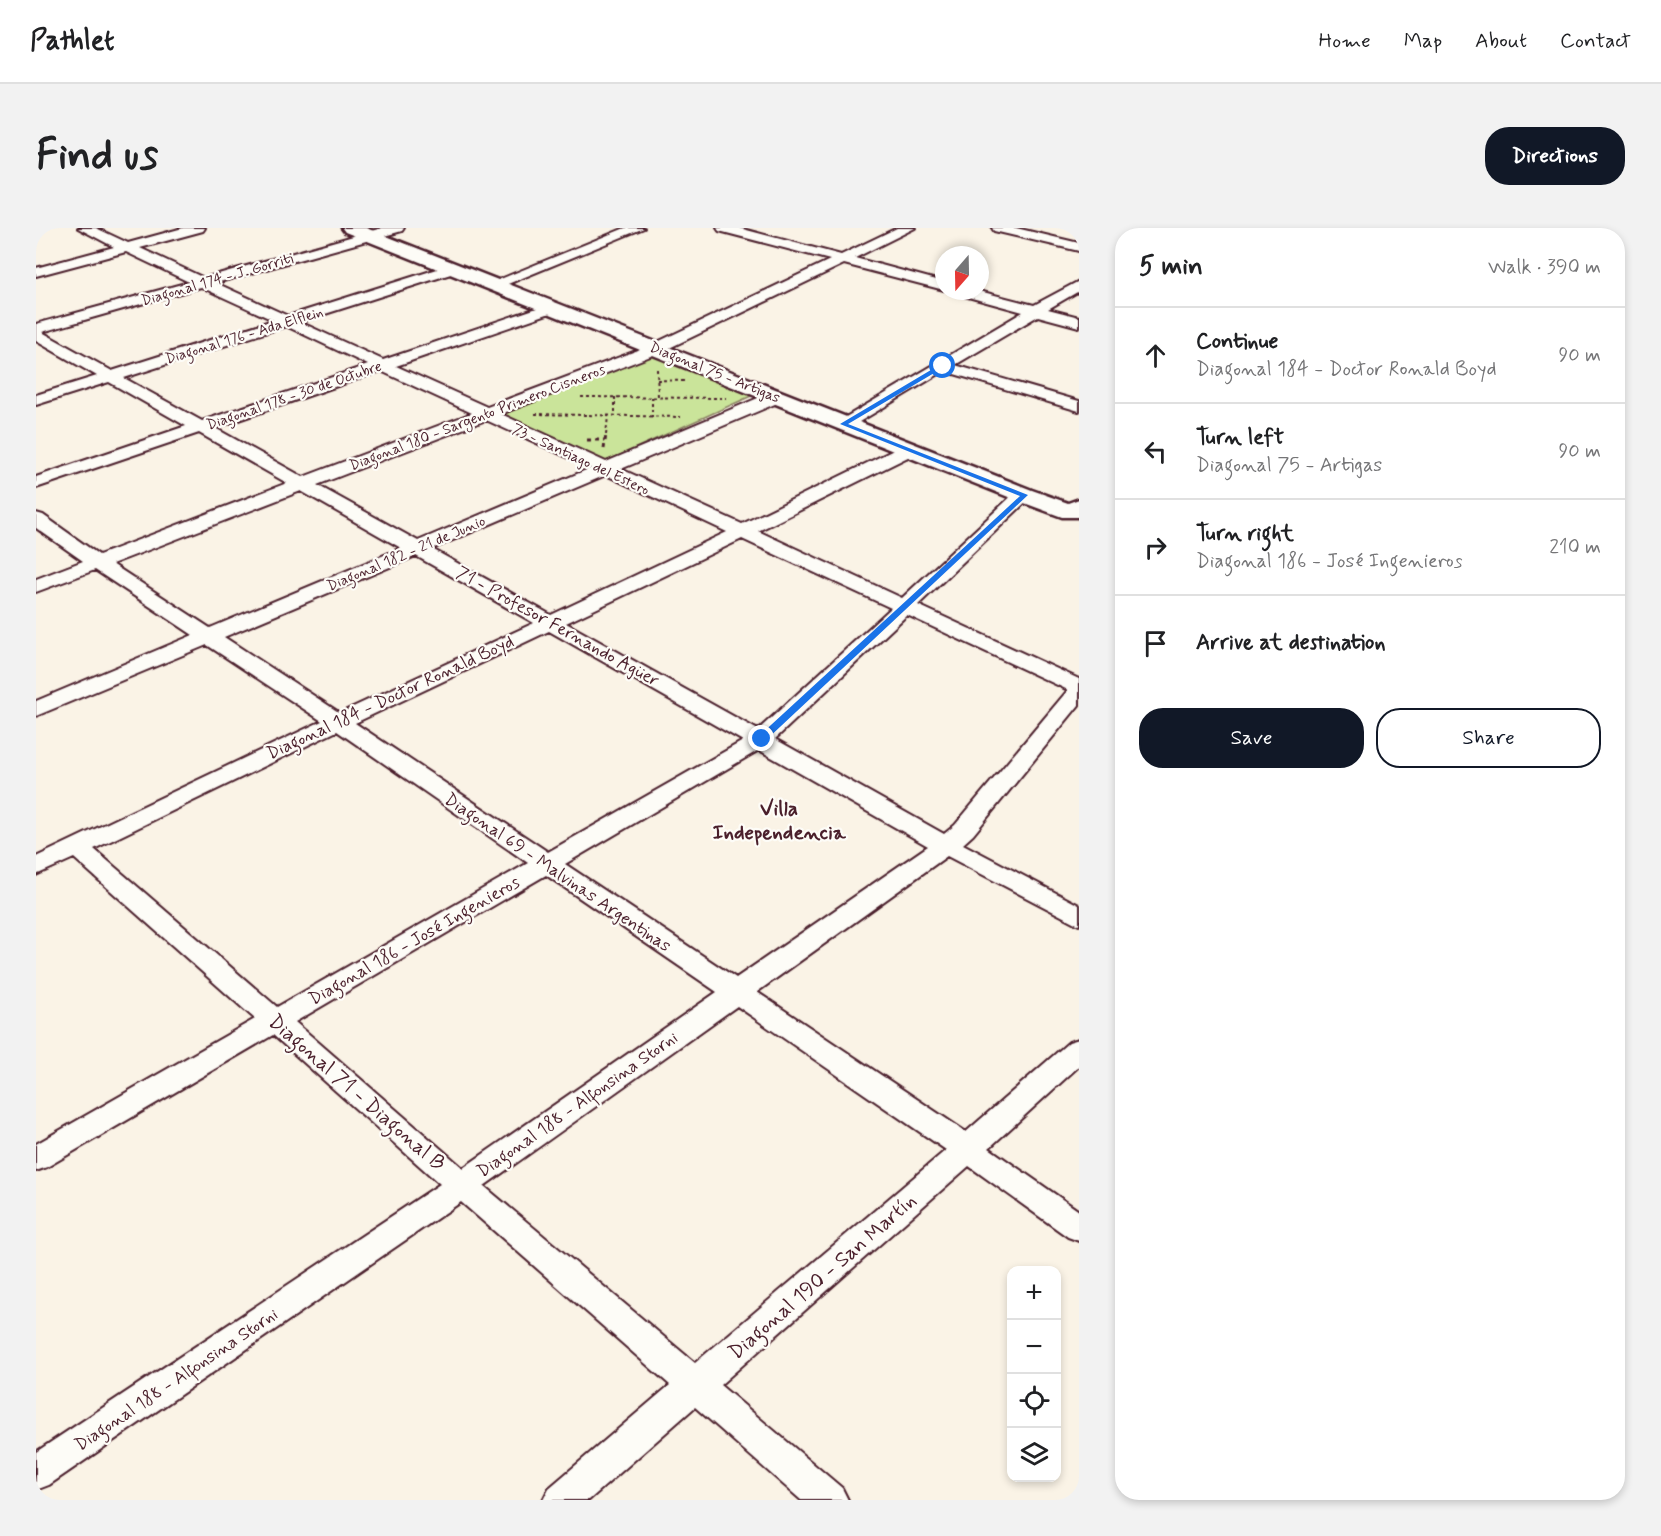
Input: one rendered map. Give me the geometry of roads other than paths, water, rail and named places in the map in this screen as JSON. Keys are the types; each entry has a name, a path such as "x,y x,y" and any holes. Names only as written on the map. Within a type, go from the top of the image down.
{"street":[{"name":"73 - Santiago del Estero","path":"85,228 383,364 486,415 604,463 743,533 1079,689"},
{"path":"36,272 198,228"},
{"name":"Diagonal 75 - Artigas","path":"351,228 551,308 656,356 776,397 1024,495 1076,511"},
{"name":"Diagonal 174 - J. Gorriti","path":"36,329 397,228"},
{"path":"493,285 637,228"},
{"path":"724,228 935,284"},
{"name":"Diagonal 180 - Sargento Primero Cisneros","path":"36,586 486,415 656,356 909,228"},
{"path":"999,228 1079,247"},
{"name":"Diagonal 176 - Ada Elflein","path":"36,400 452,269"},
{"path":"843,424 1079,285"},
{"path":"989,298 1079,322"},
{"name":"Diagonal 178 - 30 de Octubre","path":"36,483 551,308"},
{"name":"71 - Profesor Fernando Agüer","path":"36,335 762,739 946,845 1079,916"},
{"path":"943,366 1079,406"},
{"name":"Diagonal 182 - 21 de Junio","path":"36,709 418,548 604,463 776,397"},
{"name":"Diagonal 184 - Doctor Ronald Boyd","path":"36,867 550,621 743,533 908,450"},
{"name":"Diagonal 186 - José Ingenieros","path":"36,1159 762,739 778,727 902,606 1024,495"},
{"name":"Diagonal 69 - Malvinas Argentinas","path":"36,519 968,1149 1079,1228"},
{"name":"Diagonal 188 - Alfonsina Storni","path":"36,1473 462,1185 946,845 964,830 1079,689"},
{"name":"Diagonal 71 - Diagonal B","path":"77,847 462,1185 829,1500"},
{"name":"Diagonal 190 - San Martín","path":"562,1500 968,1149 1079,1049"}],"district":[{"name":"Villa Independencia","path":"779,820"}]}
